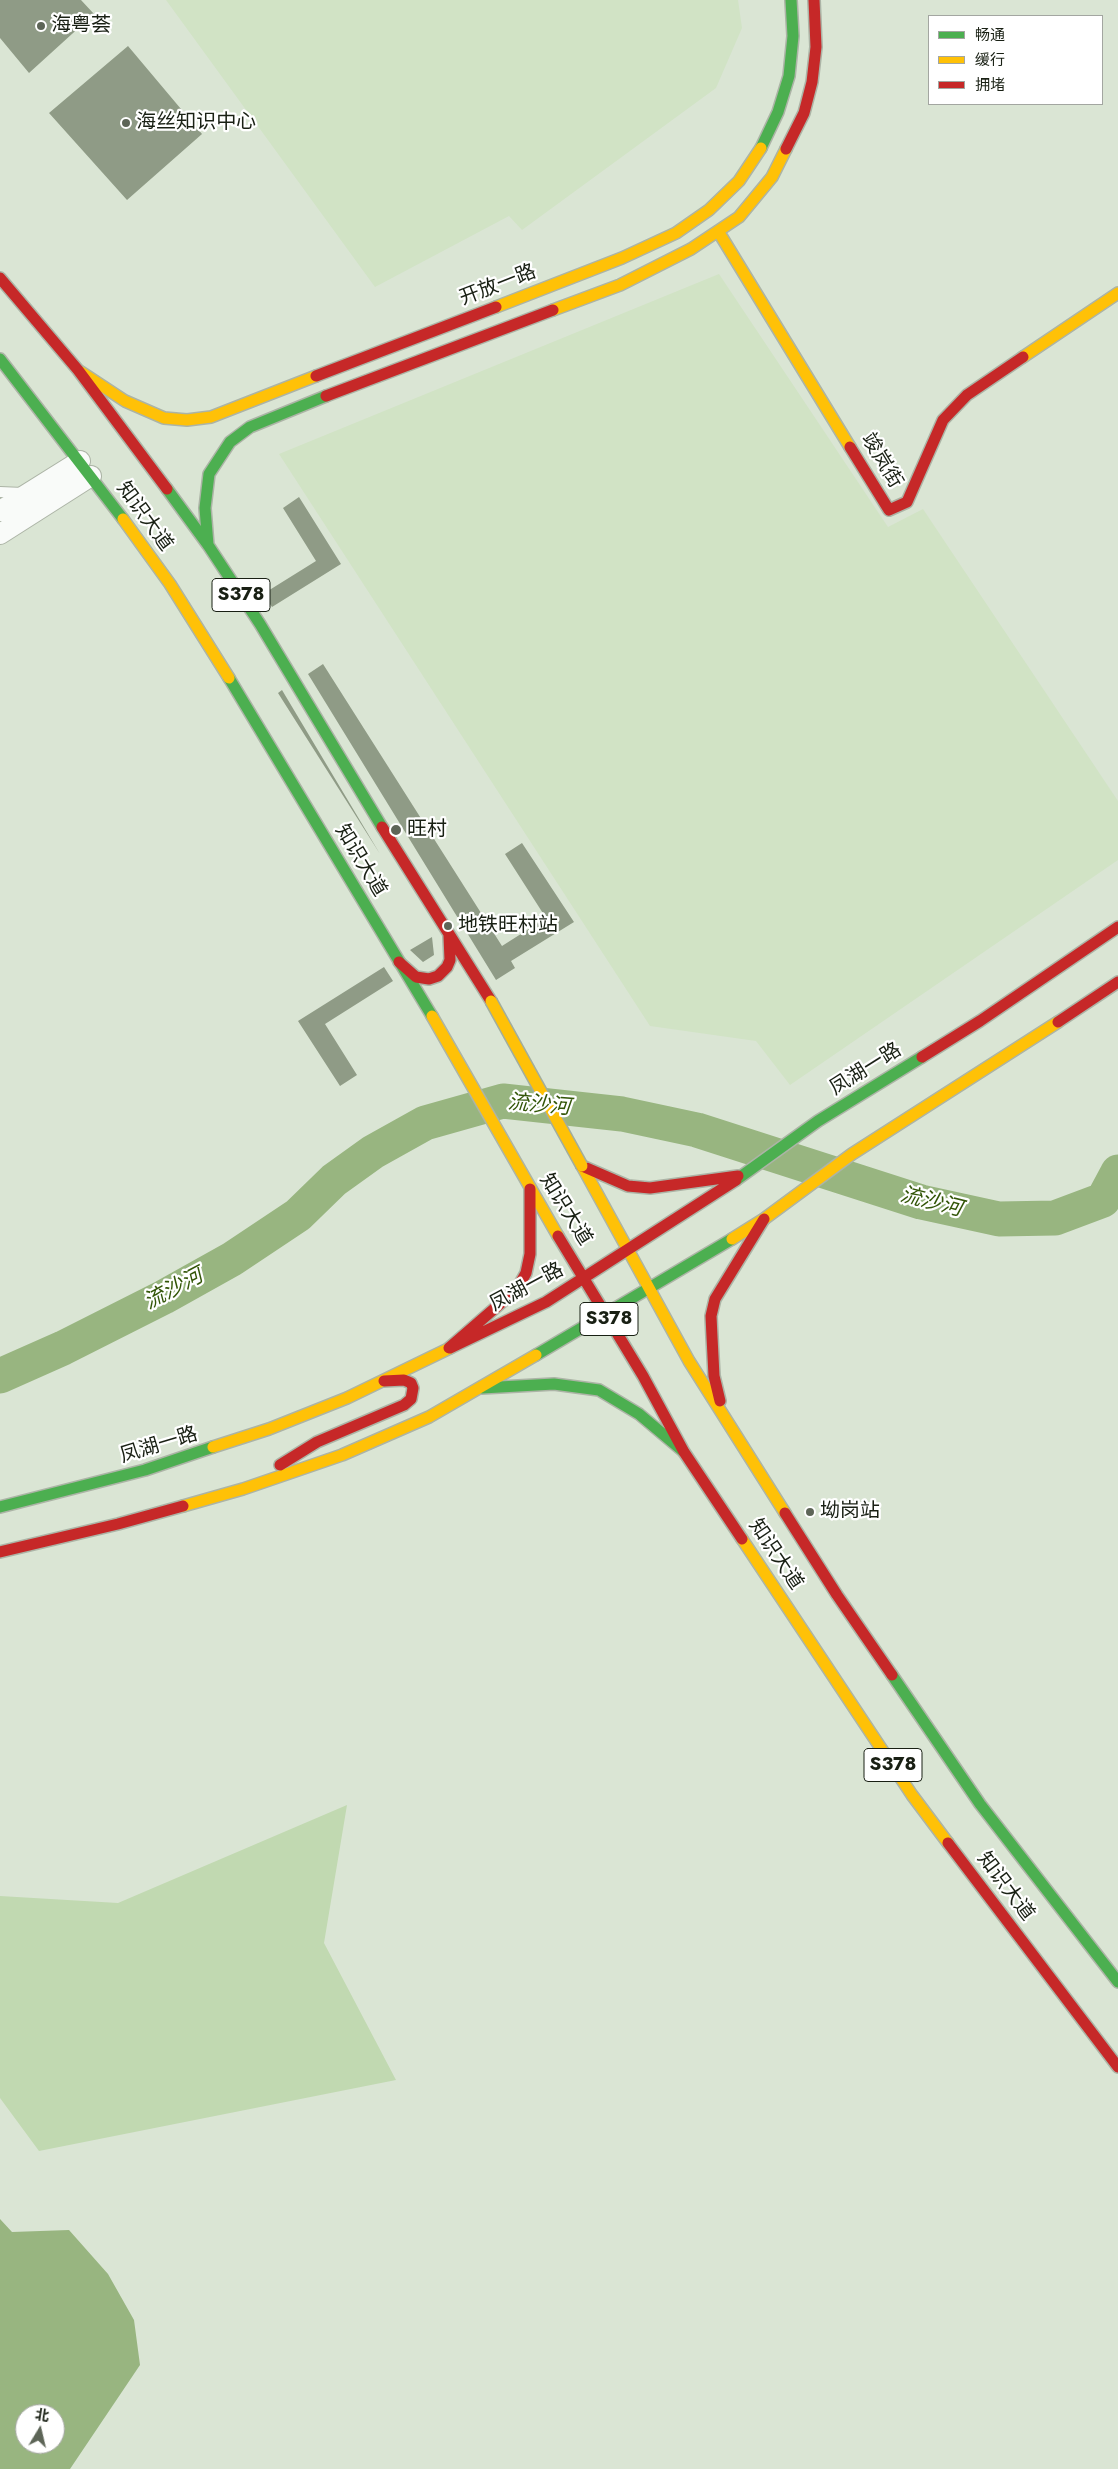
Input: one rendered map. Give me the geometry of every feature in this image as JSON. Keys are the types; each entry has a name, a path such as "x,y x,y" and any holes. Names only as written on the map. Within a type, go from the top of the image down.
{"street":[{"name":"开放一路","path":"78,370 125,401 164,418 186,420 211,416 622,258 676,233 709,210 738,181 760,150 778,112 789,76 793,36 791,0"},
{"name":"开放一路","path":"208,545 204,508 209,474 216,459 230,442 250,427 277,414 620,285 691,248 739,217 772,177 804,113 812,82 816,47 814,0"},
{"name":"竣岚街","path":"718,230 889,510 907,502 943,420 967,395 1118,293"},
{"name":"知识大道","path":"0,278 78,370 208,545 260,624 490,1001 651,1289 689,1361 837,1595 980,1804 1118,1982"},
{"name":"知识大道","path":"0,359 85,469 170,584 262,731 432,1017 521,1174 585,1279 684,1452 912,1795 1118,2067"},
{"path":"0,511 29,493 85,469"},
{"path":"0,534 85,469"},
{"name":"凤湖一路","path":"0,1507 68,1491 204,1452 278,1426 384,1380 546,1302 710,1198 818,1121 980,1021 1118,927"},
{"path":"399,962 416,977 429,979 438,976 447,967 450,960 449,936"},
{"path":"0,1552 118,1524 243,1489 342,1455 398,1432 651,1289 764,1219 852,1154 994,1064 1118,982"},
{"path":"582,1166 628,1186 650,1188 742,1175"},
{"path":"449,1348 517,1289 526,1273 530,1254 530,1189"},
{"path":"722,1413 714,1376 712,1316 715,1300 764,1219"},
{"path":"243,1489 317,1442 404,1405 410,1399 413,1388 411,1383 404,1380 384,1380"},
{"path":"478,1388 530,1387 554,1384 599,1390 639,1414 684,1452"}],"lane":[{"path":"0,492 29,493"}],"shaded area":[{"path":"166,0 738,0 742,28 716,88 522,230 509,216 375,287"},
{"path":"719,274 888,527 923,509 1118,801 1118,860 790,1085 756,1041 650,1026 279,454"},
{"path":"347,1805 324,1943 396,2080 39,2151 0,2098 0,1896 118,1903"},
{"path":"0,2219 12,2232 69,2230 108,2274 134,2320 140,2365 70,2469 0,2469"}],"building":[{"name":"海粤荟","path":"0,0 81,0 94,14 29,73 0,38"},
{"name":"海丝知识中心","path":"128,46 202,134 127,200 49,113"},
{"path":"299,497 341,564 272,607 263,594 316,561 283,508"},
{"path":"323,664 502,946 546,918 505,854 522,843 574,922 511,961 515,968 496,980 308,674"},
{"path":"282,690 380,854 278,693"},
{"path":"432,937 434,955 423,962 410,950"},
{"path":"384,967 393,981 325,1024 357,1075 340,1086 298,1021"}],"waterway":[{"name":"流沙河","path":"0,1376 63,1348 164,1297 232,1259 298,1215 334,1180 373,1152 425,1123 503,1101 622,1114 697,1130 921,1202 999,1219 1055,1218 1103,1200 1118,1172"}],"traffic: fast":[{"path":"761,148 778,112 789,76 793,36 791,0"},
{"path":"0,359 123,519"},
{"path":"208,545 205,508 209,474 230,442 250,427 326,396"},
{"path":"167,489 208,545 260,624 382,827"},
{"path":"229,678 432,1016"},
{"path":"736,1180 818,1121 922,1057"},
{"path":"536,1355 732,1239"},
{"path":"482,1388 554,1384 599,1390 639,1414 683,1451"},
{"path":"0,1507 145,1470 213,1447"},
{"path":"892,1675 980,1804 1118,1982"}],"traffic: slow":[{"path":"496,307 622,258 676,233 709,210 739,181 761,148"},
{"path":"553,310 620,285 691,249 739,217 772,177 786,149"},
{"path":"718,231 850,447"},
{"path":"1023,357 1118,293"},
{"path":"81,372 125,401 164,418 187,420 211,417 316,376"},
{"path":"123,519 170,584 229,678"},
{"path":"491,1001 582,1166"},
{"path":"432,1016 558,1236"},
{"path":"732,1239 764,1219 852,1154 1058,1022"},
{"path":"582,1166 689,1361 785,1513"},
{"path":"213,1447 269,1429 347,1398 450,1348"},
{"path":"183,1506 243,1489 342,1455 429,1417 536,1355"},
{"path":"742,1539 912,1795 948,1843"}],"traffic: jam":[{"path":"786,149 804,113 812,82 816,47 814,0"},
{"path":"0,278 78,370 167,489"},
{"path":"316,376 496,307"},
{"path":"326,396 553,310"},
{"path":"850,447 889,510 907,502 943,420 967,395 1023,357"},
{"path":"382,827 491,1001"},
{"path":"922,1057 980,1021 1118,927"},
{"path":"399,962 416,977 429,979 438,976 447,967 450,960 449,936"},
{"path":"1058,1022 1118,982"},
{"path":"582,1166 628,1186 650,1188 738,1176"},
{"path":"450,1348 546,1302 736,1180"},
{"path":"449,1348 517,1289 526,1273 530,1254 530,1189"},
{"path":"720,1401 714,1376 712,1337 711,1316 715,1299 764,1219"},
{"path":"558,1236 643,1376 684,1452 742,1539"},
{"path":"280,1465 317,1442 404,1405 411,1399 413,1388 411,1383 404,1380 384,1381"},
{"path":"0,1552 118,1524 183,1506"},
{"path":"785,1513 837,1595 892,1675"},
{"path":"948,1843 1118,2067"}],"place":[{"name":"海粤荟","path":"41,26"},
{"name":"海丝知识中心","path":"126,123"},
{"name":"旺村","path":"396,830"},
{"name":"地铁旺村站","path":"448,926"},
{"name":"坳岗站","path":"810,1512"}]}
